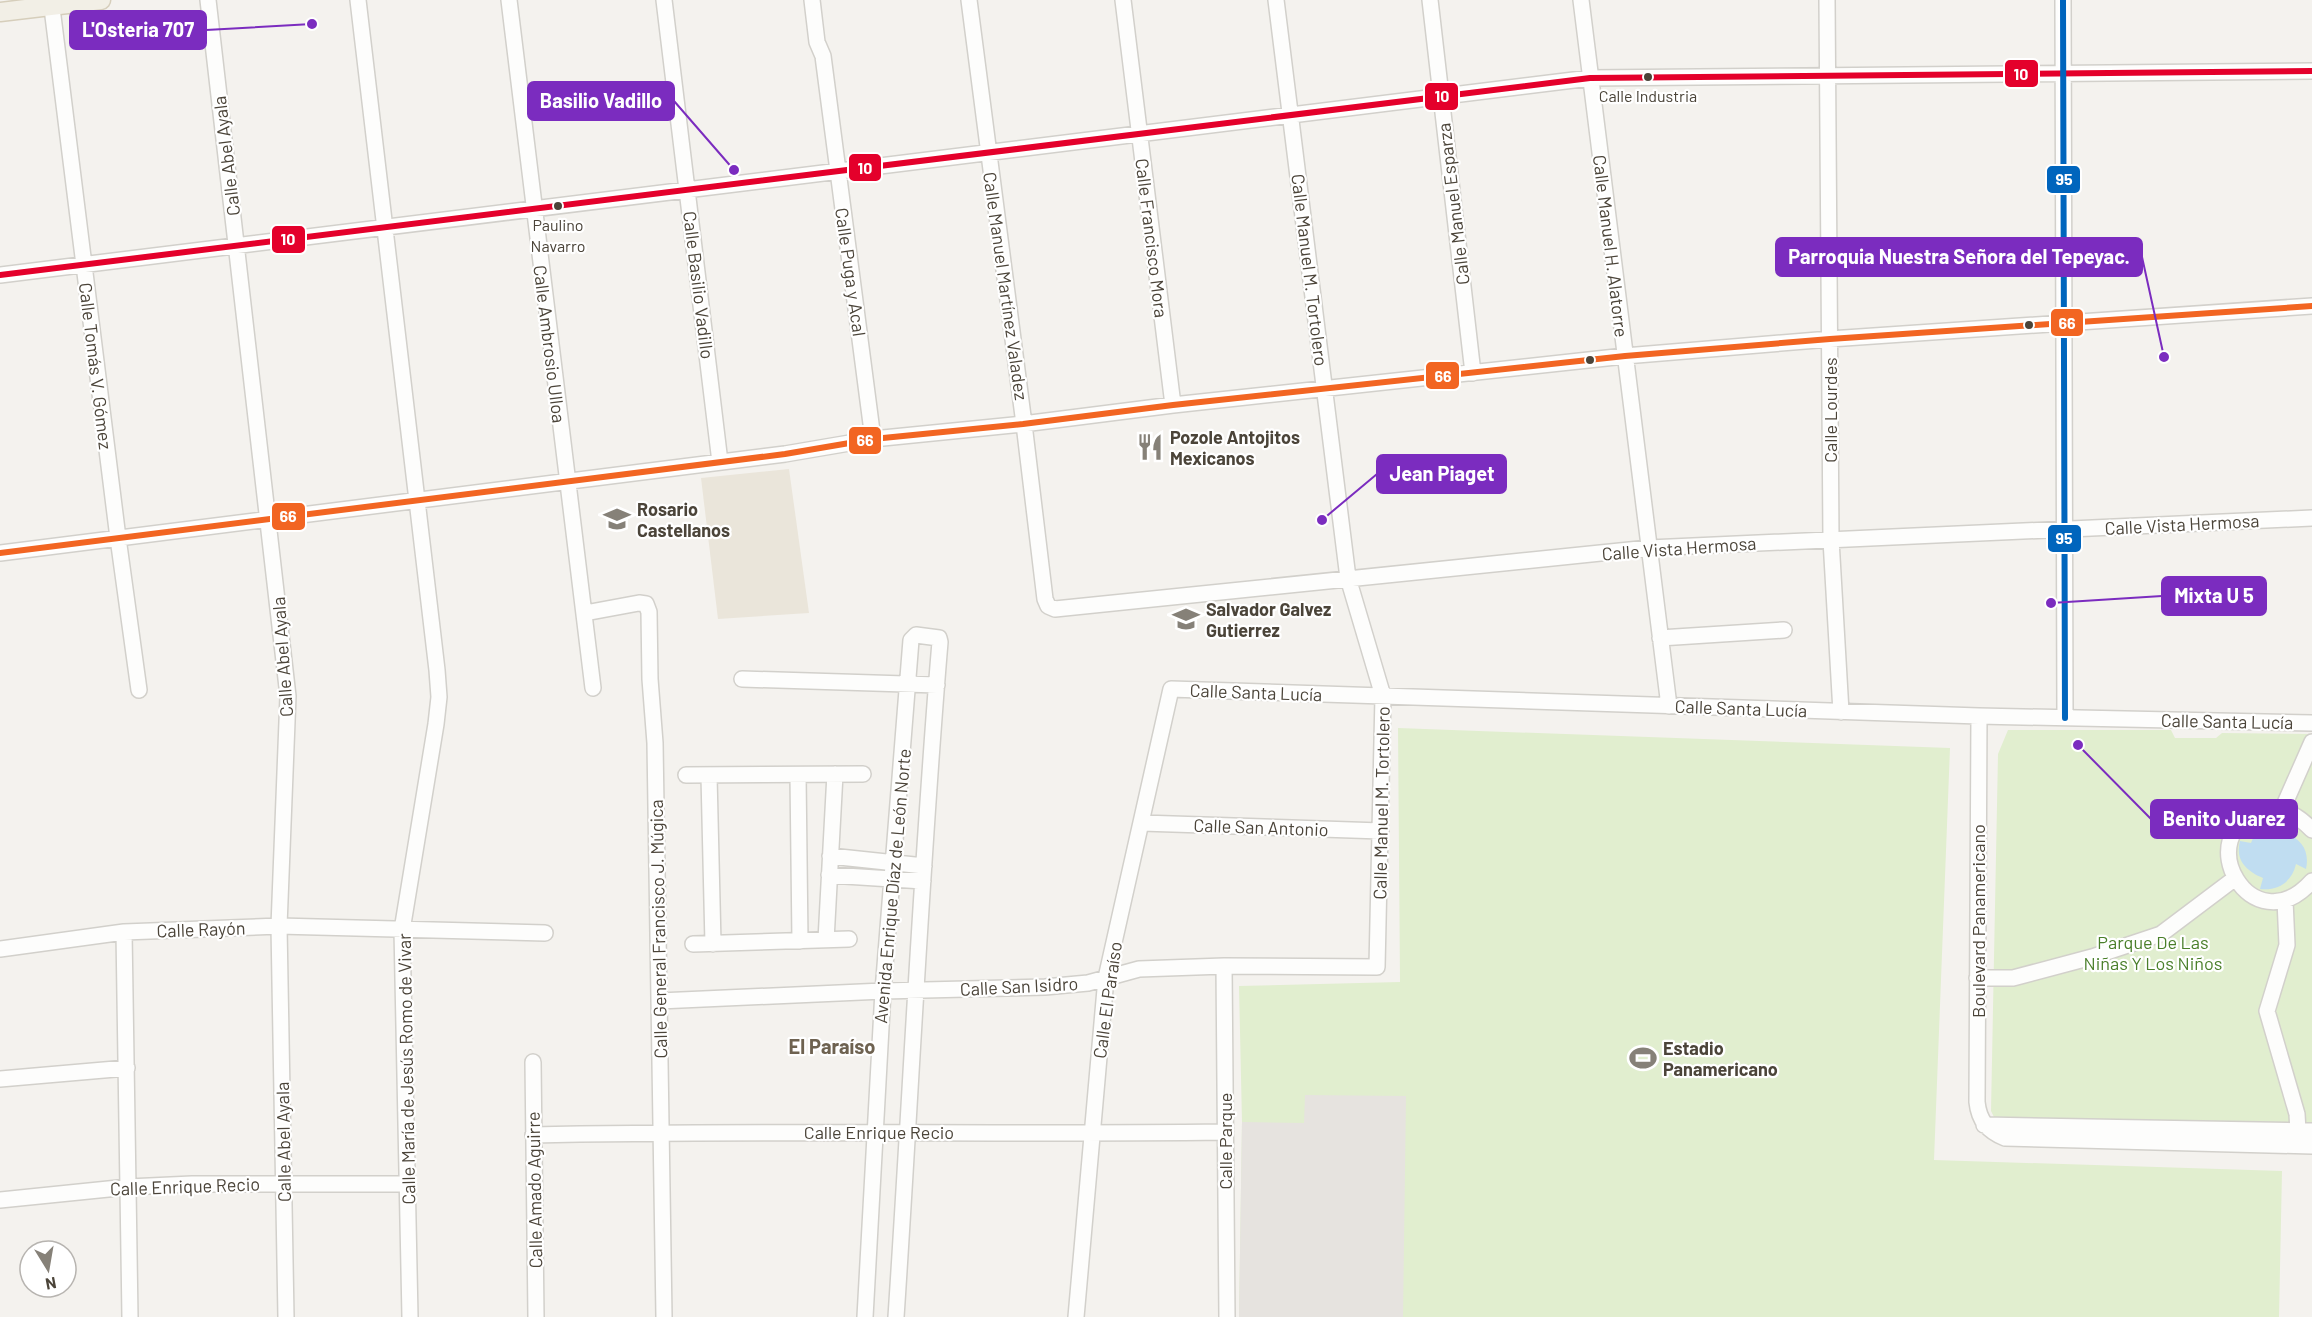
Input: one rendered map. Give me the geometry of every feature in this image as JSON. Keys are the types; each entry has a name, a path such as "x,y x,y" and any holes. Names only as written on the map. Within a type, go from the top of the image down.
{"main road":[{"path":"0,12 52,3 100,0"}],"street":[{"name":"Calle Abel Ayala","path":"208,0 288,696 279,927 286,1317"},
{"name":"Calle María de Jesús Romo de Vivar","path":"358,0 439,697 420,832 402,930 410,1317"},
{"name":"Calle Ambrosio Ulloa","path":"509,0 593,688"},
{"name":"Calle Basilio Vadillo","path":"664,0 720,462"},
{"name":"Calle Puga y Acal","path":"812,0 817,42 823,56 873,439"},
{"name":"Calle Manuel Martínez Valadez","path":"969,0 1045,599 1048,606"},
{"name":"Calle Francisco Mora","path":"1123,0 1173,405"},
{"name":"Calle Manuel M. Tortolero","path":"1276,0 1348,578 1383,696 1377,968"},
{"name":"Calle Manuel Esparza","path":"1430,0 1473,373"},
{"name":"Calle Manuel H. Alatorre","path":"1581,0 1669,706"},
{"name":"Calle Lourdes","path":"1827,0 1831,540 1841,712"},
{"path":"2062,0 2065,718"},
{"name":"Calle Tomás V. Gómez","path":"52,3 83,265 139,690"},
{"path":"0,275 1590,78 2312,72"},
{"path":"0,553 785,454 873,439 1625,356 1830,339 2312,306"},
{"name":"Calle Vista Hermosa","path":"1048,606 1055,609 1649,548 2312,518"},
{"name":"Calle General Francisco J. Múgica","path":"585,613 639,603 646,604 649,612 650,680 655,743 664,1317"},
{"path":"1660,638 1784,630"},
{"name":"Avenida Enrique Díaz de León Norte","path":"865,1317 883,991 913,636 939,638 896,1317"},
{"path":"742,680 937,685"},
{"name":"Calle Santa Lucía","path":"1171,689 1979,717 2312,723"},
{"name":"Calle El Paraíso","path":"1076,1317 1106,978 1171,689"},
{"name":"Boulevard Panamericano","path":"1979,717 1977,1102 1984,1125"},
{"path":"2282,810 2312,742"},
{"path":"826,940 835,774"},
{"path":"686,775 863,774"},
{"path":"798,775 800,941"},
{"path":"710,776 713,944"},
{"path":"2312,830 2303,820 2282,810 2265,811 2252,815 2241,823 2235,832 2228,854 2235,879 2241,887 2256,898 2274,902 2284,900 2303,891 2312,881"},
{"name":"Calle San Antonio","path":"1142,823 1381,831"},
{"path":"830,856 893,871 923,874"},
{"path":"829,875 893,871"},
{"path":"1977,978 2013,978 2092,957 2161,934 2235,879"},
{"path":"1984,1125 2305,1131 2297,1114 2267,1011 2287,945 2284,900"},
{"name":"Calle Rayón","path":"0,949 124,932 279,927 545,933"},
{"path":"124,932 130,1317"},
{"path":"693,944 849,939"},
{"name":"Calle San Isidro","path":"659,1001 883,991 1045,987 1081,984 1139,969 1224,966 1377,968"},
{"name":"Calle Parque","path":"1224,966 1227,1317"},
{"name":"Calle Amado Aguirre","path":"532,1062 536,1317"},
{"path":"0,1079 127,1068"},
{"path":"1984,1125 1990,1131 2005,1138 2312,1146"},
{"name":"Calle Enrique Recio","path":"533,1135 874,1131 1091,1134 1226,1132"},
{"name":"Calle Enrique Recio","path":"0,1200 128,1188 283,1183 407,1184"}],"shaded area":[{"path":"789,469 809,613 718,619 701,478"},
{"path":"1305,1095 1406,1096 1403,1317 1239,1317 1242,1122 1304,1123"}],"green space":[{"path":"1398,728 1950,748 1934,1160 2282,1171 2279,1317 1239,1317 1242,1122 1239,986 1400,982"},
{"name":"Parque De Las Niñas Y Los Niños","path":"2008,730 2171,730 2175,738 2216,738 2222,733 2312,734 2312,1129 1997,1123 1991,1111 1998,754"}],"water":[{"path":"2279,820 2286,821 2283,833 2295,838 2303,846 2307,856 2306,869 2296,864 2291,876 2283,884 2278,887 2260,889 2263,878 2243,864 2239,854 2240,841 2251,843 2262,827"}],"transit line":[{"name":"95","path":"2063,0 2065,718"},
{"name":"10","path":"0,275 1590,78 2312,71"},
{"name":"66","path":"0,553 785,454 873,439 1625,356 1830,339 2312,306"}],"place":[{"name":"L'Osteria 707","path":"312,24"},
{"name":"Calle Industria","path":"1648,77"},
{"name":"Basilio Vadillo","path":"734,170"},
{"name":"Paulino Navarro","path":"558,206"},
{"name":"Parroquia Nuestra Señora del Tepeyac.","path":"2164,357"},
{"name":"Pozole Antojitos Mexicanos","path":"1150,447"},
{"name":"Rosario Castellanos","path":"617,519"},
{"name":"Jean Piaget","path":"1322,520"},
{"name":"Mixta U 5","path":"2051,603"},
{"name":"Salvador Galvez Gutierrez","path":"1186,619"},
{"name":"Benito Juarez","path":"2078,745"},
{"name":"Estadio Panamericano","path":"1643,1058"}],"district":[{"name":"El Paraíso","path":"832,1046"}]}
